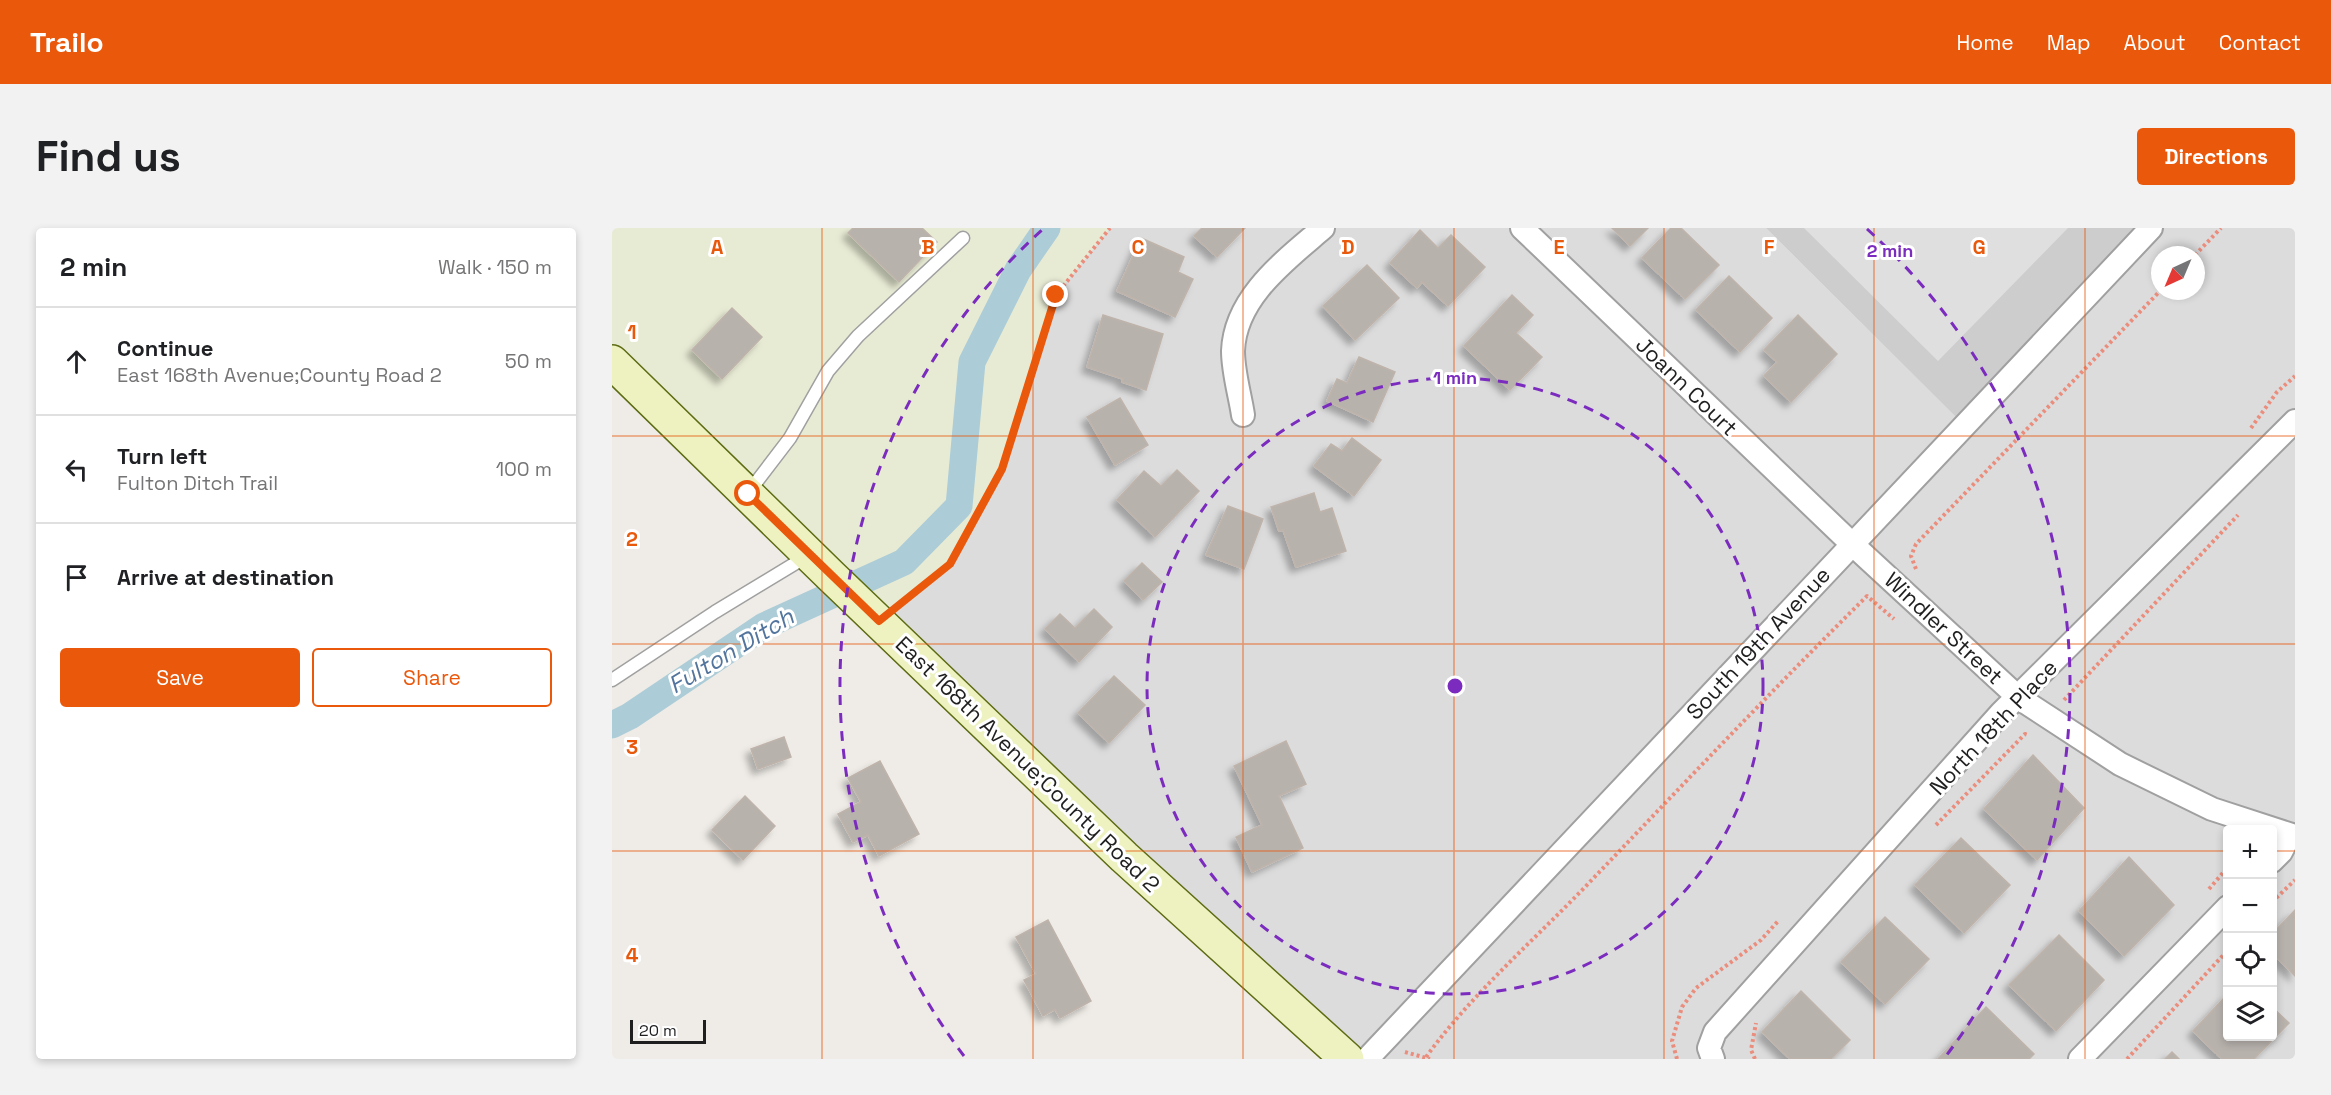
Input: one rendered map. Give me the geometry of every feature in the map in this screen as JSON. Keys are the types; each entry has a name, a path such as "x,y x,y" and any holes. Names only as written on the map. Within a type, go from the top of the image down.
{"main road":[{"name":"East 168th Avenue;County Road 2","path":"612,362 869,613 1124,857 1347,1059"}],"street":[{"path":"1243,415 1233,353 1235,335 1244,312 1263,283 1323,228"},
{"name":"Joann Court","path":"1522,228 1852,543"},
{"name":"South 19th Avenue","path":"1367,1059 2151,228"},
{"name":"North 18th Place","path":"1711,1053 1715,1032 2001,713 2019,698 2295,421"},
{"name":"Windler Street","path":"1852,543 2019,698 2120,764 2211,809 2293,835"},
{"path":"2277,856 2293,835"},
{"path":"2080,1059 2223,912"}],"lane":[{"path":"748,494 790,438 828,371 858,336 963,238"},
{"path":"612,680 715,612 820,565"}],"path":[{"path":"869,613 950,564 1002,469 1056,295 1110,228"},
{"path":"2204,246 2221,228"},
{"path":"1925,577 1916,569 1911,556 1916,544 2151,300"},
{"path":"2244,435 2277,392 2295,376"},
{"path":"2073,706 2064,700 2240,513"},
{"path":"1426,1057 1449,1026 1485,986 1581,891 1805,657 1867,596 1902,625"},
{"path":"1934,827 2025,734 2036,739"},
{"path":"2277,897 2295,880"},
{"path":"1677,1059 1672,1041 1682,1007 1696,988 1761,940 1784,916"},
{"path":"2127,1059 2223,955"},
{"path":"1755,1059 1750,1050 1757,1020"}],"shaded area":[{"path":"1110,228 1766,228 1964,425 2151,228 2295,228 2295,1059 1347,1059 879,621 950,564 1002,469 1056,295"},
{"path":"1766,228 2151,228 1964,425"},
{"path":"1804,228 2068,228 1938,361"}],"green space":[{"path":"612,228 1110,228 1056,295 1002,469 950,564 879,621 612,362"}],"building":[{"path":"853,228 922,228 937,242 899,282 848,233"},
{"path":"1202,228 1245,228 1217,257 1194,236"},
{"path":"1612,228 1648,228 1630,246"},
{"path":"1671,228 1681,228 1719,265 1685,299 1642,258"},
{"path":"1420,230 1438,248 1451,235 1485,267 1448,306 1422,282 1417,288 1390,263"},
{"path":"1141,238 1184,257 1178,272 1193,279 1175,317 1117,291"},
{"path":"1367,265 1399,298 1355,340 1323,306"},
{"path":"1729,276 1772,318 1740,352 1696,310"},
{"path":"1512,295 1533,315 1516,333 1542,357 1510,390 1464,346"},
{"path":"732,308 762,337 722,379 692,350"},
{"path":"1103,315 1163,334 1146,390 1122,382 1123,379 1087,367"},
{"path":"1798,315 1837,354 1791,402 1764,376 1777,362 1764,350"},
{"path":"1359,357 1395,372 1373,422 1327,401 1337,379 1347,383"},
{"path":"1120,398 1148,445 1115,465 1087,417"},
{"path":"1352,438 1381,460 1354,496 1314,466 1331,444 1342,451"},
{"path":"1177,470 1199,491 1155,537 1117,500 1144,471 1161,486"},
{"path":"1314,493 1320,512 1332,508 1346,551 1296,567 1283,530 1279,531 1271,507"},
{"path":"1228,506 1263,519 1244,569 1206,555"},
{"path":"1142,563 1162,582 1143,600 1124,581"},
{"path":"1094,609 1112,627 1079,662 1045,629 1060,614 1075,628"},
{"path":"1114,676 1145,705 1109,743 1078,713"},
{"path":"784,737 791,757 758,769 751,749"},
{"path":"1286,741 1306,784 1279,796 1303,848 1252,872 1236,837 1262,825 1234,766"},
{"path":"2033,755 2084,808 2037,860 1984,809"},
{"path":"880,761 919,834 879,856 868,835 853,842 838,814 861,802 848,778"},
{"path":"745,796 775,826 743,860 712,830"},
{"path":"1961,838 2010,885 1964,933 1915,885"},
{"path":"2129,857 2174,905 2124,956 2079,911"},
{"path":"2295,910 2295,976 2277,958 2277,929"},
{"path":"1885,917 1929,959 1885,1004 1841,962"},
{"path":"1048,920 1091,1001 1060,1018 1055,1009 1043,1016 1024,980 1036,974 1016,937"},
{"path":"2059,935 2104,980 2056,1031 2009,985"},
{"path":"1801,991 1850,1040 1831,1059 1790,1059 1762,1032"},
{"path":"2223,999 2223,1041 2272,1041 2254,1059 2222,1059 2193,1031"},
{"path":"1986,1007 2034,1054 2029,1059 1938,1059"},
{"path":"2277,1012 2289,1023 2277,1035"},
{"path":"2172,1052 2179,1059 2165,1059"}],"waterway":[{"name":"Fulton Ditch","path":"612,725 630,716 764,626 904,562 959,506 972,362 1018,270 1047,228"}],"route":[{"path":"748,494 879,621 950,564 1002,469 1056,295"}]}
